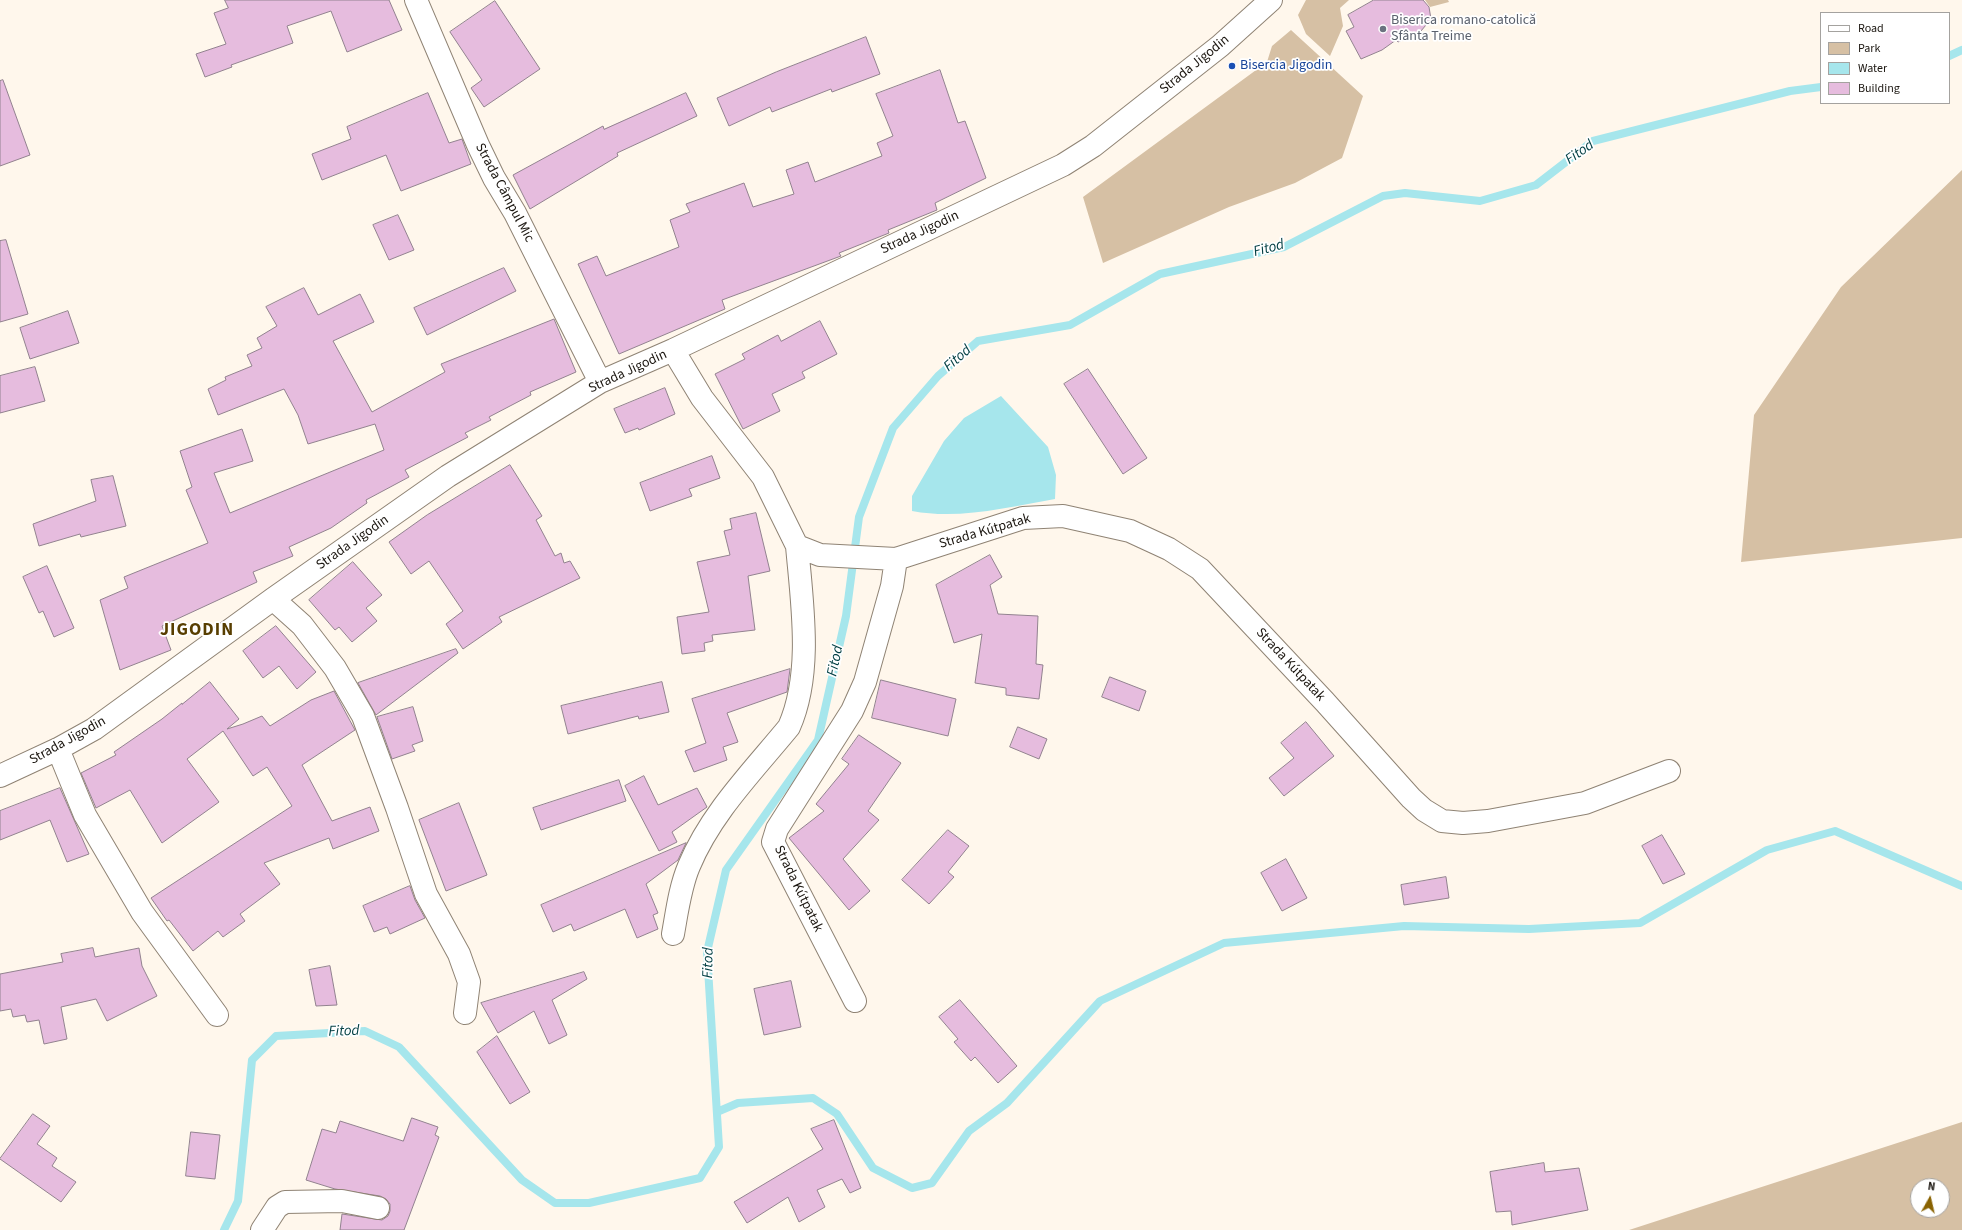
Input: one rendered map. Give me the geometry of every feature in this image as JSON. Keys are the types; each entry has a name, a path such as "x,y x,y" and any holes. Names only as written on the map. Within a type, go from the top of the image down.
{"street":[{"name":"Strada Câmpul Mic","path":"416,0 484,158 515,213 600,382"},
{"name":"Strada Jigodin","path":"0,776 58,749 94,729 273,599 448,476 600,382 673,350 1063,165 1093,146 1220,46 1272,0"},
{"path":"673,350 702,398 763,477 797,546 802,604 803,663 796,712 789,727 724,805 707,830 689,867 680,899 673,934"},
{"name":"Strada Kútpatak","path":"797,546 820,555 889,559 1023,518 1063,516 1130,531 1169,549 1200,569 1325,702 1411,798 1424,810 1442,821 1463,823 1488,821 1585,803 1669,771"},
{"name":"Strada Kútpatak","path":"855,1001 773,842 777,828 852,711 865,682 890,594 889,559"},
{"path":"273,599 302,625 335,668 363,716 397,808 426,894 459,954 469,982 465,1013"},
{"path":"58,749 85,816 142,912 216,1015"},
{"path":"262,1230 277,1207 284,1202 342,1200 378,1208"}],"green space":[{"path":"1306,0 1349,0 1340,8 1343,26 1330,56 1306,34 1298,15"},
{"path":"1425,0 1448,0 1449,2 1430,7"},
{"path":"1291,30 1363,96 1342,158 1295,183 1229,207 1103,263 1083,197 1267,62 1272,46"},
{"path":"1962,170 1962,538 1741,562 1754,415 1841,287"},
{"path":"1962,1122 1962,1230 1629,1230"}],"water":[{"path":"1001,396 1048,447 1056,475 1055,499 1002,509 966,513 948,514 912,511 912,496 944,441 964,418"}],"building":[{"path":"225,0 389,0 402,30 347,52 331,11 287,26 293,43 231,65 232,67 205,77 196,54 226,44 214,13 228,8"},
{"name":"Biserica romano-catolică Sfânta Treime","path":"1374,0 1423,0 1429,7 1431,19 1421,31 1398,42 1396,40 1382,50 1361,59 1346,31 1354,27 1348,15"},
{"path":"495,1 540,69 484,107 471,88 482,80 450,32"},
{"path":"866,37 880,74 832,92 831,89 772,112 770,107 729,126 717,98 776,72"},
{"path":"940,70 958,123 965,121 986,178 935,203 937,210 888,230 889,233 839,253 841,256 722,300 725,309 619,354 578,264 597,256 606,276 679,247 670,220 690,212 686,204 744,183 753,207 794,194 786,170 808,162 815,182 882,156 877,143 893,136 876,94"},
{"path":"3,80 30,155 0,166 0,81"},
{"path":"428,93 449,143 462,139 471,164 401,191 386,155 322,180 312,154 351,139 347,127"},
{"path":"686,93 697,116 617,153 618,156 530,209 513,175 603,126 604,129"},
{"path":"398,215 414,250 389,260 373,225"},
{"path":"6,240 28,314 0,322 0,241"},
{"path":"504,268 516,291 427,335 414,308"},
{"path":"304,288 318,315 360,294 374,322 333,341 372,412 445,372 441,364 554,319 576,372 530,392 531,395 489,417 491,420 465,433 468,437 405,470 409,477 366,500 367,503 331,528 289,547 293,556 253,572 257,582 162,626 171,650 120,670 100,600 128,588 124,577 208,543 186,490 192,487 180,451 242,429 253,461 214,473 230,513 384,450 375,424 308,444 298,415 284,389 218,415 208,389 226,380 225,377 252,366 247,355 262,348 257,338 277,326 266,307"},
{"path":"68,311 79,343 30,359 20,328"},
{"path":"820,321 837,354 802,372 805,378 772,394 780,411 743,429 715,374 745,359 742,354 778,335 781,341"},
{"path":"35,367 45,401 0,413 0,376"},
{"path":"1088,369 1147,458 1123,474 1064,384"},
{"path":"665,388 675,414 639,430 638,428 625,433 614,409"},
{"path":"712,456 720,478 689,489 692,496 650,511 640,483"},
{"path":"510,465 542,516 536,520 555,556 561,553 564,563 570,561 580,578 499,617 502,622 463,649 446,624 463,611 429,561 411,574 389,542 427,515"},
{"path":"113,476 126,526 81,537 80,534 39,546 33,524 96,501 91,480"},
{"path":"756,513 770,571 748,576 755,630 712,635 713,641 704,643 705,651 682,654 677,617 709,612 697,562 730,555 724,531 732,529 730,519"},
{"path":"990,555 1002,577 990,585 998,614 1038,616 1036,664 1043,665 1039,699 1006,695 1006,688 975,683 982,634 954,643 936,585"},
{"path":"353,562 382,595 366,608 377,621 352,642 339,627 335,630 309,600"},
{"path":"47,566 74,628 54,637 43,611 39,613 23,577"},
{"path":"276,626 316,672 297,689 279,666 263,678 243,651"},
{"path":"456,649 458,653 376,715 358,683"},
{"path":"790,669 787,692 727,713 738,742 723,747 727,760 694,772 685,751 706,743 692,699"},
{"path":"1110,677 1146,691 1139,711 1102,697"},
{"path":"881,680 956,699 948,736 872,718"},
{"path":"210,682 239,719 227,729 262,716 270,726 311,700 334,691 355,730 302,765 332,821 370,807 379,831 333,849 329,838 264,863 280,884 240,914 245,921 223,937 218,931 193,951 169,920 167,921 151,898 292,806 267,767 253,776 223,731 187,759 219,802 162,843 130,790 96,808 81,773 116,755 114,752 162,719"},
{"path":"662,682 669,712 639,719 638,716 568,734 561,706"},
{"path":"413,707 423,741 412,745 415,751 392,759 377,717"},
{"path":"1306,722 1334,756 1284,796 1269,778 1294,758 1281,743"},
{"path":"1018,727 1047,739 1039,759 1010,747"},
{"path":"859,735 901,763 868,811 879,820 843,859 870,891 849,910 789,838 824,811 816,804 849,764 842,759"},
{"path":"644,776 658,805 697,788 707,807 672,832 677,842 659,851 625,786"},
{"path":"619,780 626,801 541,830 533,808"},
{"path":"60,788 89,854 67,862 50,820 0,840 0,811"},
{"path":"459,803 487,875 446,891 419,820"},
{"path":"948,830 969,846 948,872 954,877 929,904 902,880"},
{"path":"1662,835 1685,874 1663,884 1642,846"},
{"path":"686,843 678,860 646,884 658,913 653,915 658,929 637,938 625,909 574,931 571,924 553,932 541,905"},
{"path":"1286,859 1307,898 1282,911 1261,873"},
{"path":"1446,877 1449,898 1404,905 1401,885"},
{"path":"410,886 415,900 425,918 390,934 387,927 374,932 363,906"},
{"path":"93,948 95,957 139,948 142,966 157,996 107,1021 96,999 61,1007 67,1039 44,1044 39,1020 27,1022 25,1015 13,1017 11,1009 0,1011 0,974 63,962 61,954"},
{"path":"330,966 337,1005 316,1006 309,970"},
{"path":"584,972 587,979 552,1000 567,1035 549,1044 534,1011 498,1033 481,1003"},
{"path":"791,981 801,1027 764,1035 754,989"},
{"path":"960,1000 1017,1066 998,1083 975,1057 971,1061 954,1042 958,1039 939,1017"},
{"path":"497,1036 530,1092 510,1104 477,1052"},
{"path":"33,1114 50,1126 37,1144 57,1158 52,1166 76,1182 61,1202 0,1159"},
{"path":"412,1118 438,1127 435,1135 439,1137 404,1230 340,1230 342,1214 382,1220 388,1216 390,1204 386,1199 380,1196 335,1189 306,1180 322,1129 336,1133 340,1121 403,1141"},
{"path":"834,1120 861,1188 850,1193 842,1179 817,1190 825,1207 799,1222 788,1197 747,1223 734,1202 823,1149 811,1129"},
{"path":"191,1132 220,1135 215,1179 186,1176"},
{"path":"1544,1163 1545,1172 1579,1168 1588,1210 1512,1225 1511,1211 1496,1212 1490,1172"}],"waterway":[{"name":"Fitod","path":"1950,56 1962,50"},
{"name":"Fitod","path":"224,1230 238,1201 252,1060 276,1036 365,1031 399,1047 522,1180 555,1203 589,1203 700,1178 719,1147 707,952 726,870 818,740 846,616 859,517 893,428 938,376 978,341 1070,325 1160,274 1284,247 1383,196 1405,193 1480,201 1536,185 1593,141 1790,91 1820,87"},
{"path":"717,1112 738,1103 813,1098 837,1114 873,1168 912,1188 932,1183 969,1131 1007,1103 1100,1001 1224,943 1404,926 1529,929 1640,923 1767,850 1835,831 1962,886"}],"place":[{"name":"Biserica romano-catolică Sfânta Treime","path":"1383,29"},
{"name":"Bisercia Jigodin","path":"1232,66"}],"district":[{"name":"JIGODIN","path":"197,631"}]}
